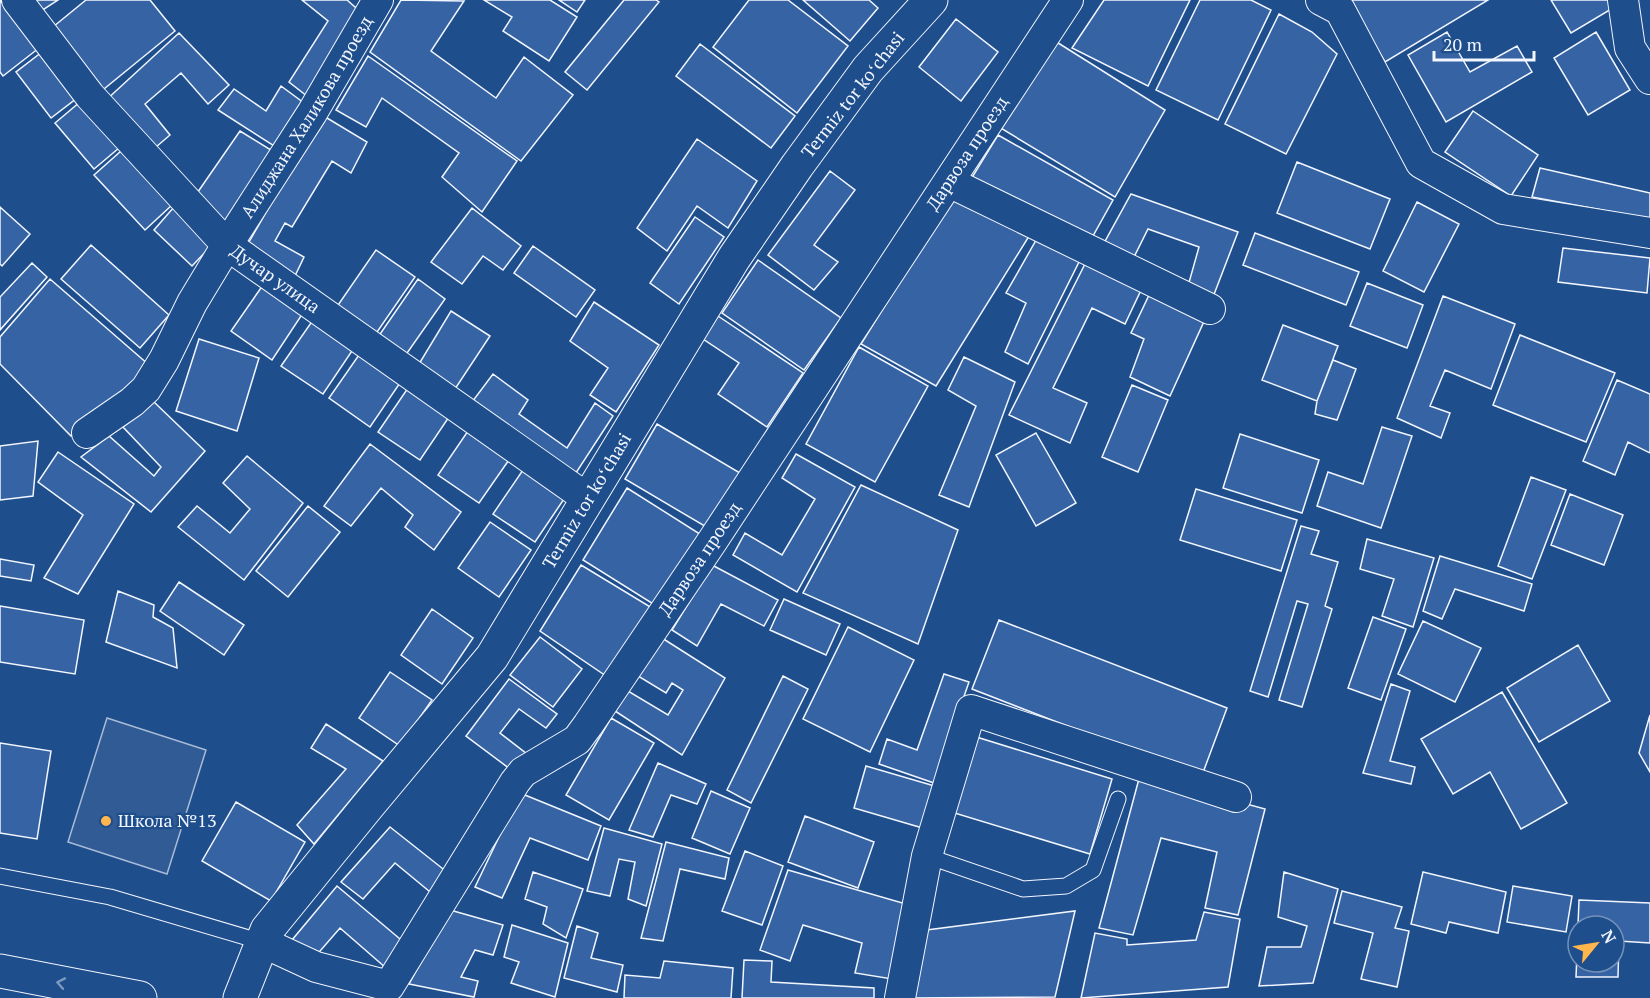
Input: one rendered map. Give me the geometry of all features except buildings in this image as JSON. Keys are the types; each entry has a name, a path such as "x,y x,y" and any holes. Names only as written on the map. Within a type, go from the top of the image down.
{"street":[{"name":"Дучар улица","path":"17,0 90,96 227,245 588,499"},
{"name":"Алиджана Халикова проезд","path":"87,433 132,402 146,389 164,360 192,303 312,112 378,0"},
{"name":"Termiz tor koʻchasi","path":"240,998 267,930 352,824 492,657 734,258 797,166 868,69 931,0"},
{"name":"Дарвоза проезд","path":"262,942 316,967 389,986 515,782 523,772 577,740 588,725 1068,0"},
{"path":"1321,0 1340,10 1421,163 1503,209 1650,233"},
{"path":"1623,0 1630,48 1650,79"},
{"path":"949,182 1210,309"},
{"path":"900,998 927,856 971,710 1236,797"},
{"path":"0,972 140,998"}],"lane":[{"path":"927,856 1023,889 1066,886 1093,870 1118,800"},
{"path":"0,876 110,897 262,942"}],"shaded area":[{"path":"107,718 206,750 167,874 68,842"}],"place":[{"name":"Школа №13","path":"106,821"}]}
